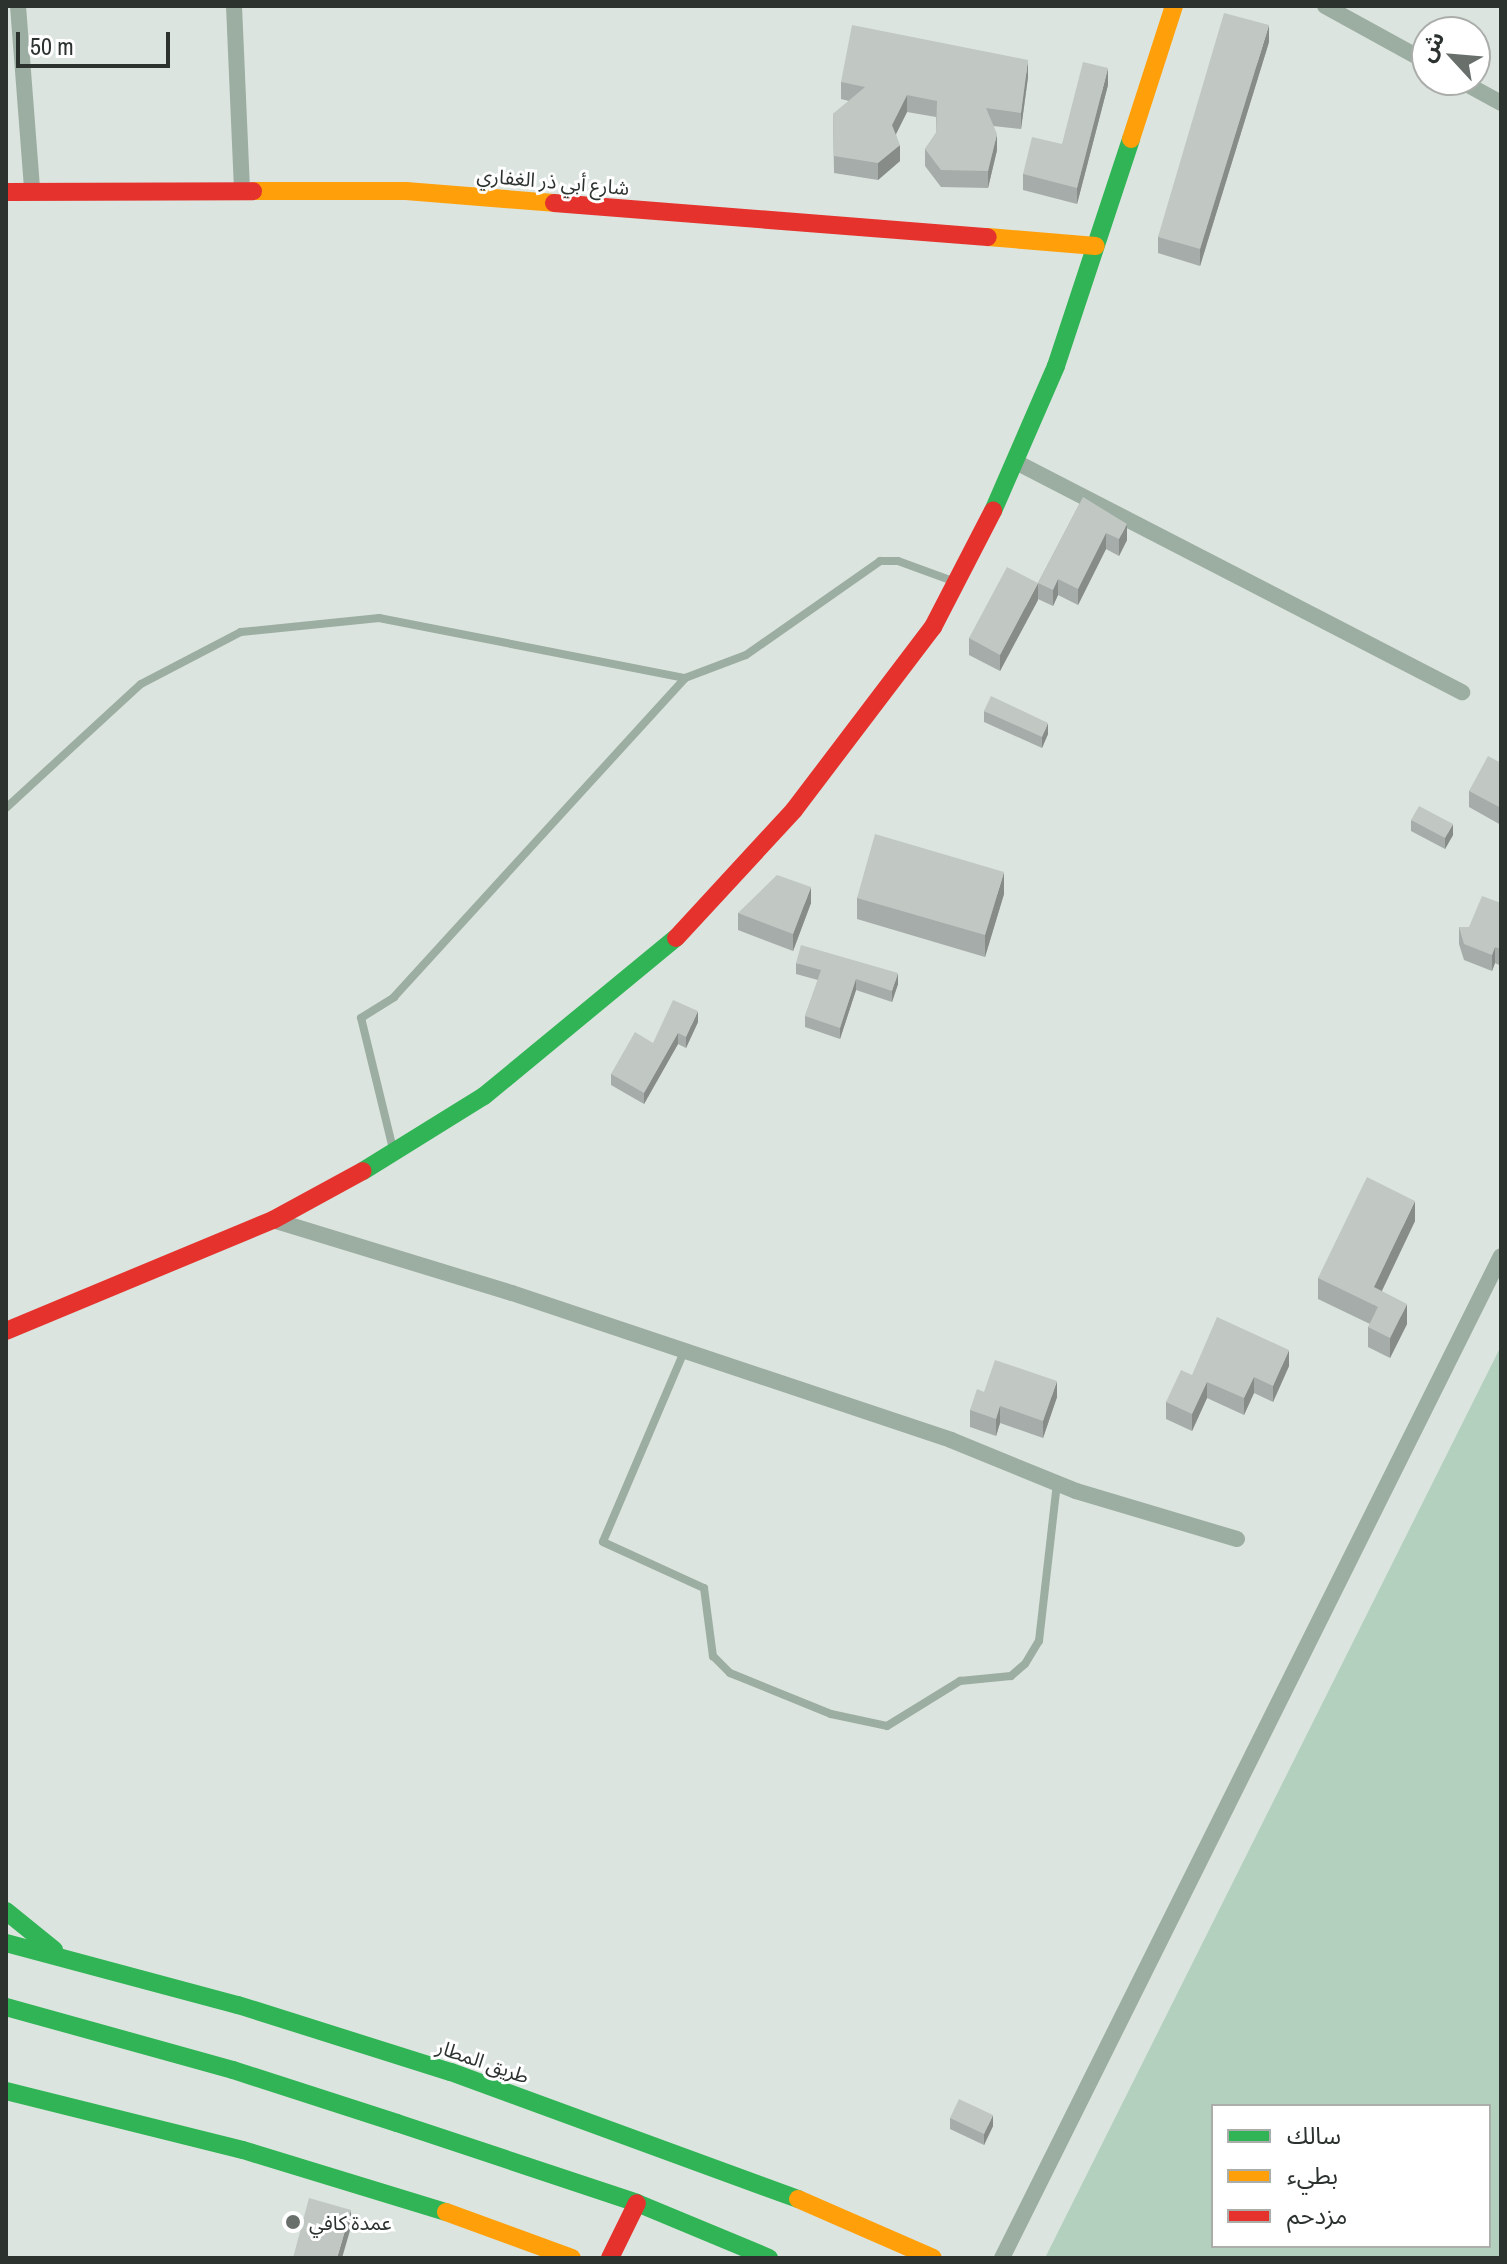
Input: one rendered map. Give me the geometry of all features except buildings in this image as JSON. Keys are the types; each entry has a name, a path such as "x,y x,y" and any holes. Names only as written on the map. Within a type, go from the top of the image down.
{"main road":[{"path":"6,1331 273,1220 394,1154 484,1096 665,950 794,810 933,627 1018,463 1096,246 1174,6"},
{"name":"شارع أبي ذر الغفاري","path":"6,192 406,191 1096,246"},
{"path":"6,1911 62,1955"},
{"name":"طريق المطار","path":"6,1943 62,1955 451,2072 816,2206 933,2258"},
{"path":"6,2007 233,2070 637,2203 769,2258"},
{"path":"6,2091 243,2150 450,2213 572,2258"},
{"path":"610,2258 637,2203"}],"street":[{"path":"18,6 32,190"},
{"path":"234,6 242,190"},
{"path":"1325,6 1411,53"},
{"path":"1018,463 1462,692"},
{"path":"273,1220 512,1293 683,1354 951,1440 1057,1483 1237,1539"},
{"path":"1002,2258 1501,1256"}],"lane":[{"path":"394,1154 361,1018 394,997 685,678 746,655 880,561 898,561 958,582"},
{"path":"6,808 141,684 241,632 379,618 685,678"},
{"path":"683,1354 603,1542 704,1588 713,1656 730,1673 831,1714 887,1726 960,1681 1011,1676 1025,1664 1039,1641 1057,1483"}],"green space":[{"path":"1501,1346 1501,2258 1045,2258"}],"traffic: fast":[{"path":"993,511 1056,366 1131,139"},
{"path":"363,1171 484,1096 676,938"},
{"path":"6,1911 54,1950"},
{"path":"6,1943 238,2005 451,2072 798,2199"},
{"path":"6,2007 233,2070 397,2123 637,2203 769,2258"},
{"path":"6,2091 243,2150 446,2212"}],"traffic: slow":[{"path":"1131,139 1174,6"},
{"path":"253,191 406,191 554,203"},
{"path":"988,237 1096,246"},
{"path":"798,2199 933,2258"},
{"path":"446,2212 572,2258"}],"traffic: jam":[{"path":"6,192 253,191"},
{"path":"554,203 988,237"},
{"path":"676,938 794,810 933,627 993,511"},
{"path":"6,1331 273,1220 363,1171"},
{"path":"610,2258 637,2203"}],"place":[{"name":"عمدة كافي","path":"293,2222"}]}
